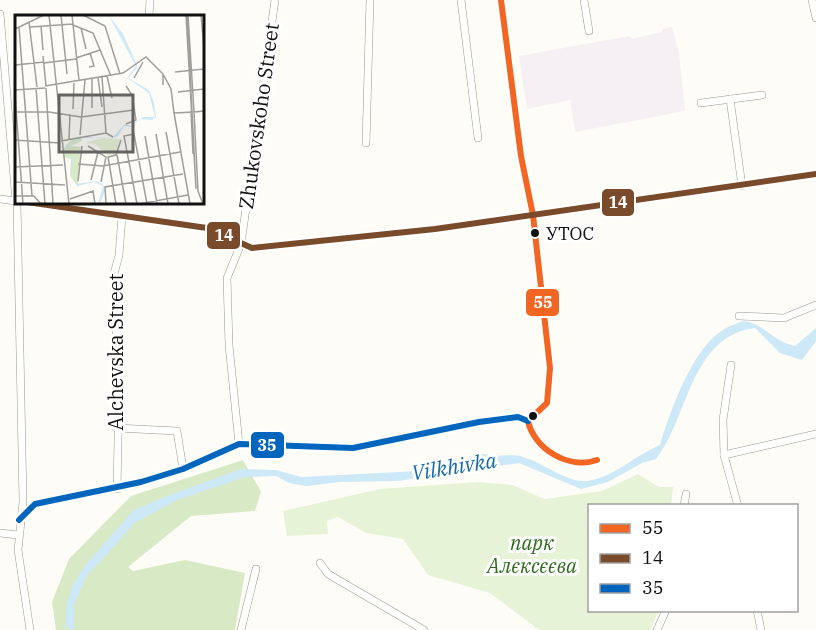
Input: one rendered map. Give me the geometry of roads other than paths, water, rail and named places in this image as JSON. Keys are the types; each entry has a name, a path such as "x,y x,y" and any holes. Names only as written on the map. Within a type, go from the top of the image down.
{"street":[{"path":"149,15 150,0"},
{"name":"Zhukovskoho Street","path":"239,444 229,345 227,278 241,244 275,0"},
{"path":"366,143 370,0"},
{"path":"461,0 478,138"},
{"path":"501,0 520,156 533,215 550,388 547,403 528,421"},
{"path":"584,0 590,31"},
{"path":"812,0 816,18"},
{"path":"0,14 15,189"},
{"path":"701,103 762,95"},
{"path":"730,99 742,186"},
{"path":"41,204 207,228 252,248 287,246 533,215 816,174"},
{"path":"0,199 15,201"},
{"path":"16,204 23,502 18,535 30,630"},
{"name":"Alchevska Street","path":"117,489 116,428 119,392 114,274 119,255 122,216"},
{"path":"739,316 784,318 816,305"},
{"path":"731,365 723,420 724,455 738,504"},
{"path":"19,520 35,504 117,489 183,469 239,444 353,448 479,422 518,417 528,421"},
{"path":"528,421 531,435 548,451 567,461 585,464 597,460"},
{"path":"116,428 177,431 183,469"},
{"path":"724,455 816,434"},
{"path":"684,504 686,494"},
{"path":"0,533 18,535"},
{"path":"320,563 328,574 424,630"},
{"path":"241,630 256,569"},
{"path":"657,630 665,612"},
{"path":"757,612 760,630"}],"water":[{"name":"Vilkhivka","path":"744,321 795,346 816,328 816,341 802,360 780,353 755,328 733,334 717,346 704,362 667,442 656,459 642,463 608,482 581,489 519,463 398,481 340,482 306,486 289,483 276,476 245,477 177,500 135,523 86,577 74,605 74,630 65,628 67,601 73,585 86,564 134,510 241,469 276,470 301,477 419,471 478,460 480,454 486,454 523,457 575,480 586,481 608,475 660,445 675,402 697,358 718,333"}],"place":[{"name":"УТОС","path":"535,233"}],"park label":[{"name":"парк Алєксєєва","path":"532,554"}]}
